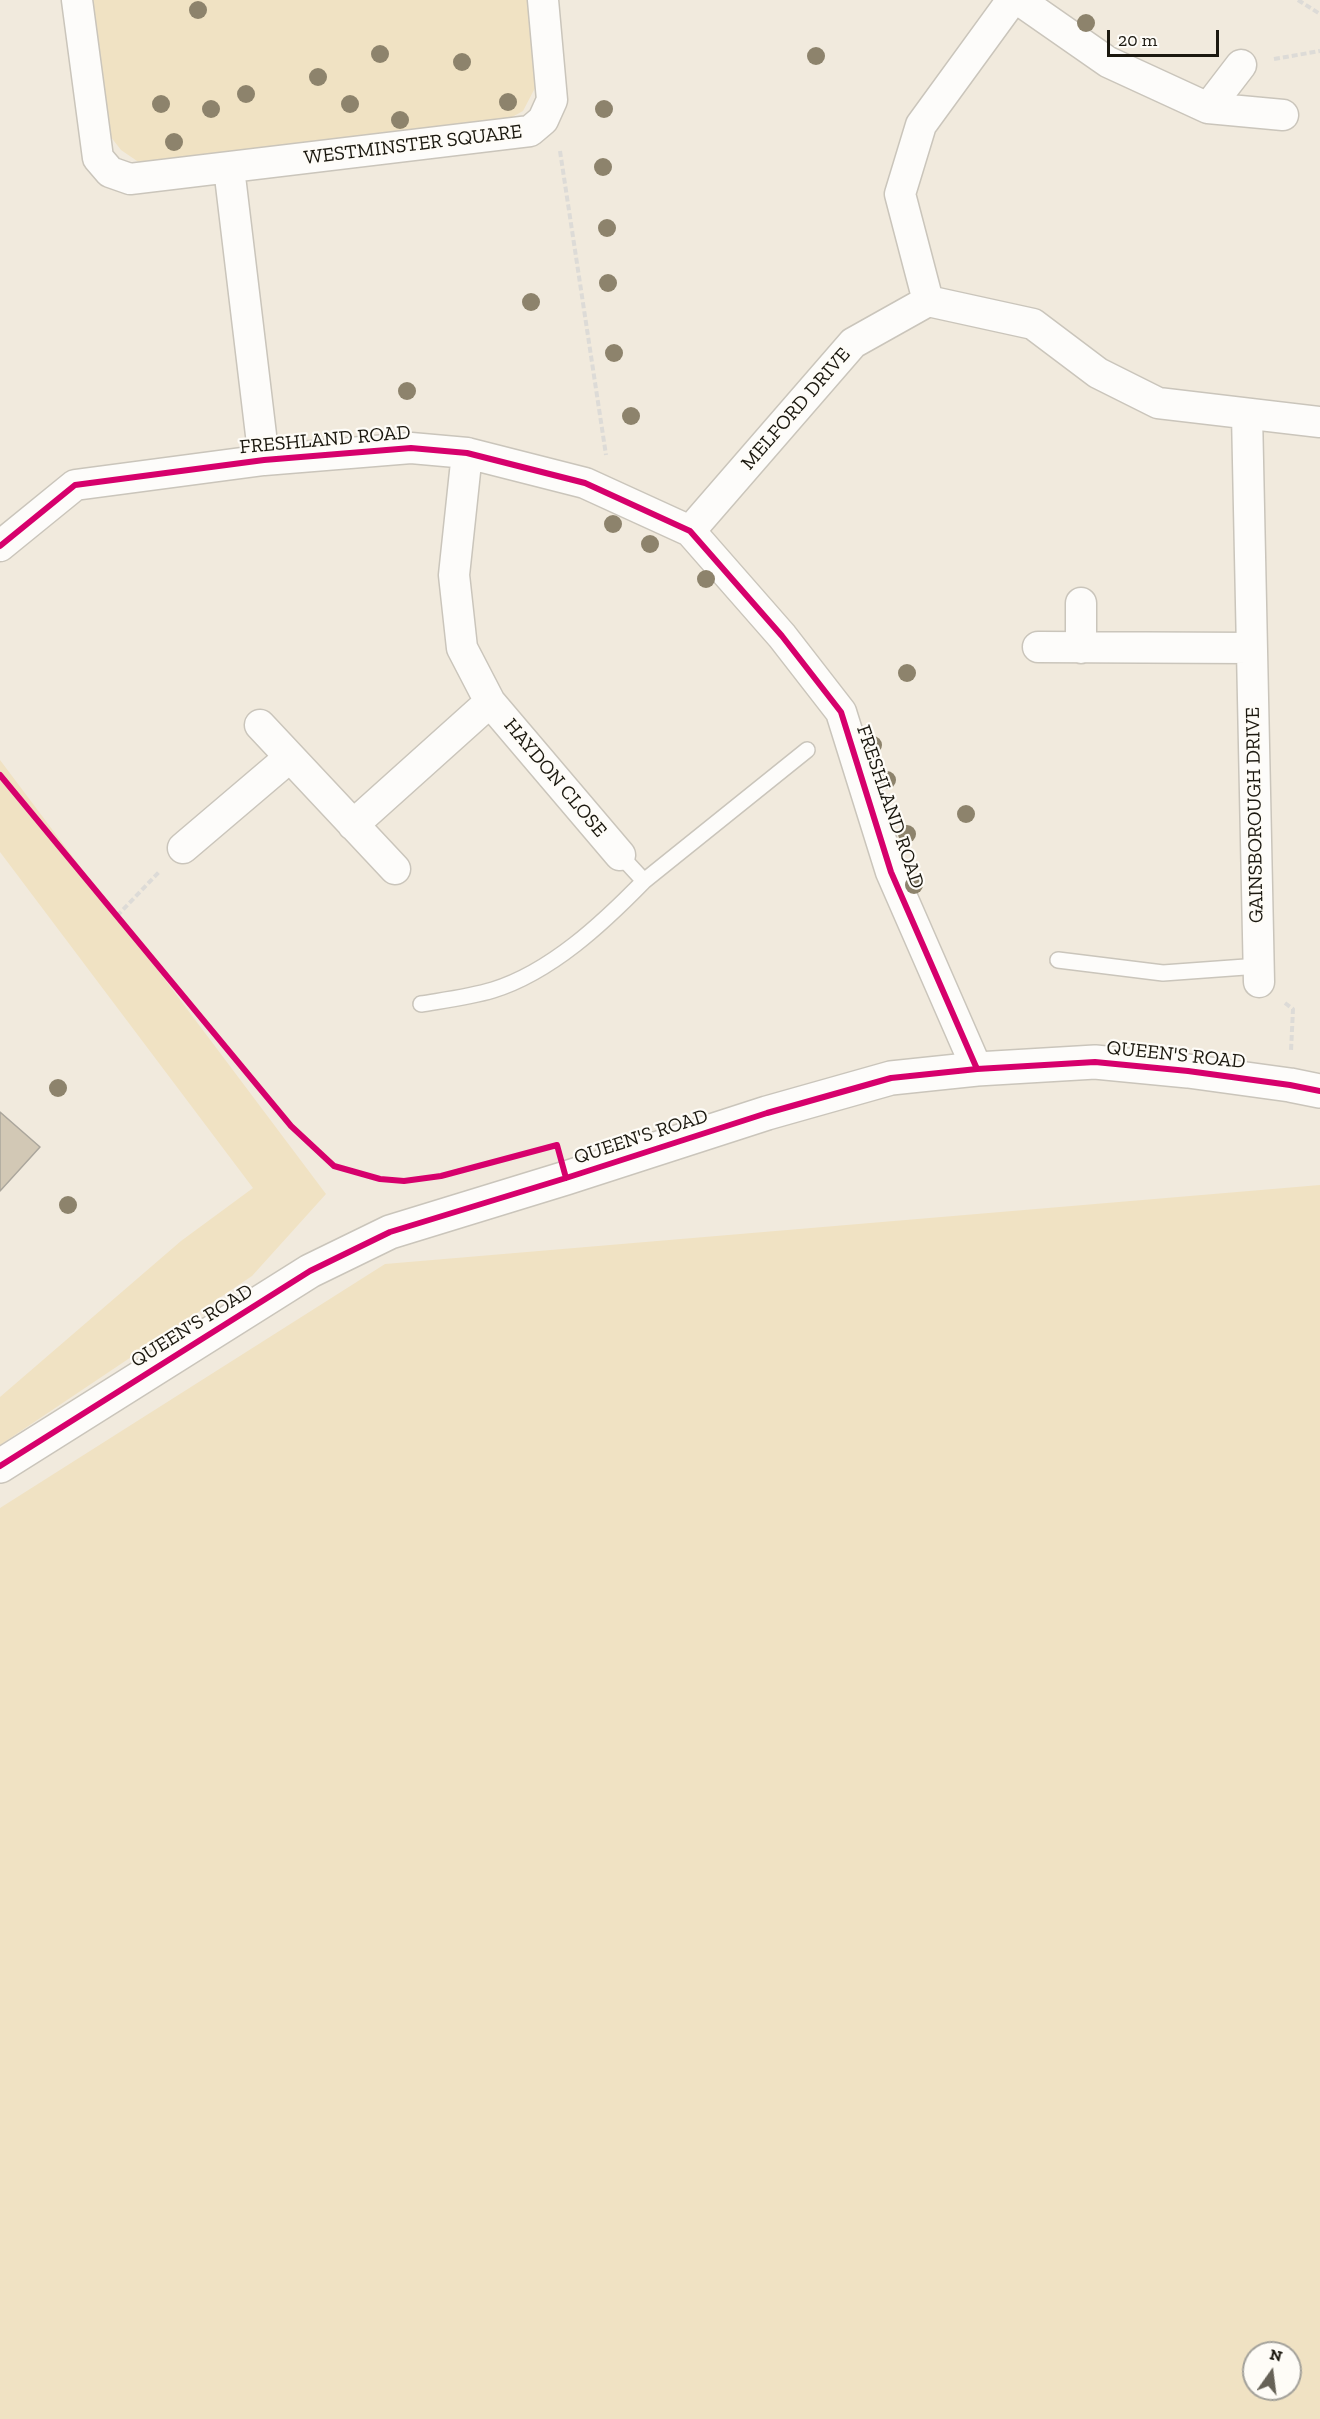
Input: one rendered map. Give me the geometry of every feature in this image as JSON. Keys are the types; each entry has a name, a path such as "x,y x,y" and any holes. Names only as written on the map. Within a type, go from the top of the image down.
{"street":[{"name":"WESTMINSTER SQUARE","path":"77,0 98,158 110,172 130,179 530,131 543,120 552,100"},
{"path":"543,0 552,100"},
{"path":"1012,0 921,125 900,194 928,301 1033,324 1098,373 1158,403 1320,422"},
{"path":"1019,0 1108,63 1208,108 1283,115"},
{"path":"1208,108 1241,65"},
{"path":"229,168 264,460"},
{"name":"MELFORD DRIVE","path":"690,531 853,343 928,301"},
{"name":"GAINSBOROUGH DRIVE","path":"1247,414 1259,974"},
{"name":"FRESHLAND ROAD","path":"0,546 75,484 264,460 411,448 467,453 585,483 690,531 782,636 841,712 891,872 977,1069"},
{"name":"HAYDON CLOSE","path":"467,453 454,575 462,648 490,702 620,855"},
{"path":"1081,603 1081,648"},
{"path":"1038,647 1251,648"},
{"name":"HAYDON CLOSE","path":"353,825 490,702"},
{"path":"260,725 394,869"},
{"path":"183,848 290,757"},
{"name":"QUEEN'S ROAD","path":"0,1466 310,1271 390,1232 766,1113 891,1078 977,1069 1095,1062 1188,1071 1305,1088"}],"lane":[{"path":"421,1004 468,997 495,990 532,973 604,921 644,881 807,750"},
{"path":"620,855 644,881"},
{"path":"1058,960 1163,973 1259,974"}],"path":[{"path":"1298,0 1320,14"},
{"path":"1241,65 1320,51"},
{"path":"552,100 612,495"},
{"path":"117,916 183,848"},
{"path":"109,907 124,925"},
{"path":"1259,974 1293,1009 1305,1088"}],"shaded area":[{"path":"92,0 527,0 536,86 523,111 503,122 140,163 121,150 107,132"},
{"path":"0,760 326,1194 252,1276 0,1445 0,1397 181,1241 253,1188 0,852"},
{"path":"1320,1185 1320,2419 0,2419 0,1508 385,1264"}],"building":[{"path":"0,1112 40,1147 0,1191"}],"cycle path":[{"path":"0,546 75,485 264,460 411,448 467,453 585,483 690,531 782,636 841,712 891,872 977,1069"},
{"path":"0,775 291,1126 334,1166 380,1179 404,1181 441,1176 557,1145 566,1178"},
{"path":"0,1466 310,1271 390,1232 767,1113 891,1078 977,1069 1095,1062 1188,1071 1320,1091"}]}
